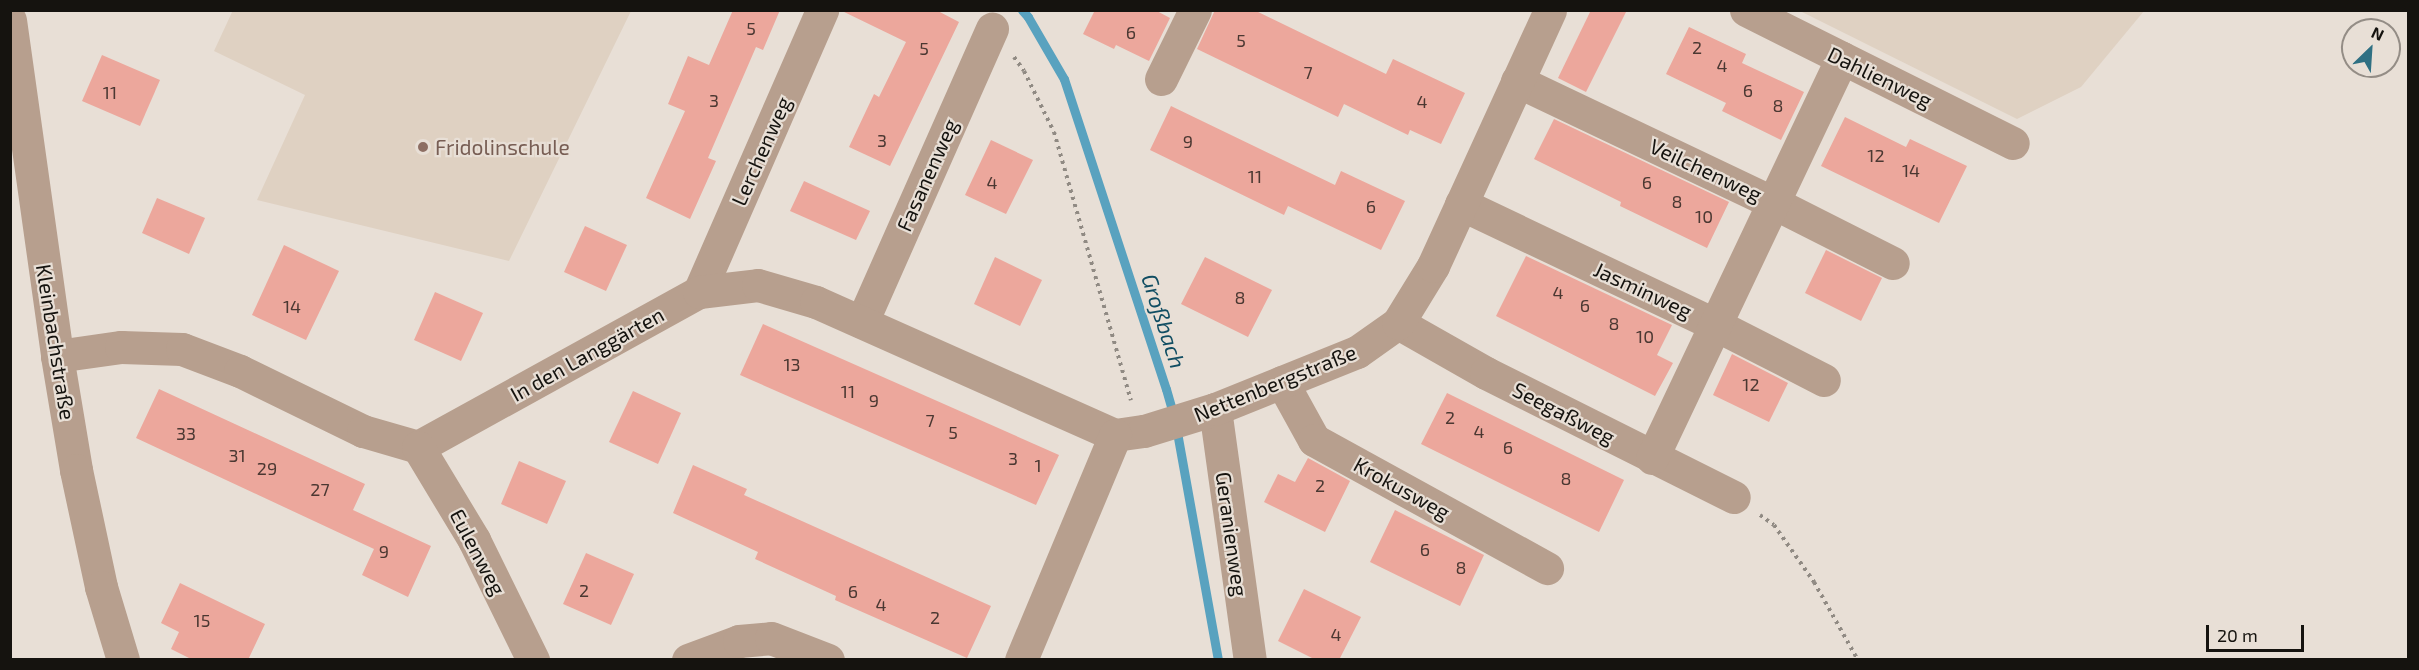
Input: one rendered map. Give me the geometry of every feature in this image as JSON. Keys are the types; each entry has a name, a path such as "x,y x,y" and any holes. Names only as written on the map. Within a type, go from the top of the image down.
{"street":[{"name":"Lerchenweg","path":"699,292 822,10"},
{"path":"1161,79 1195,10"},
{"name":"Nettenbergstraße","path":"1130,433 1205,413 1357,352 1398,323 1433,267 1550,10"},
{"name":"Dahlienweg","path":"1746,10 2013,143"},
{"name":"Kleinbachstraße","path":"10,20 57,356 98,575 123,660"},
{"name":"Fasanenweg","path":"862,322 992,28"},
{"path":"1652,458 1842,58"},
{"name":"Veilchenweg","path":"1517,81 1774,203 1893,263"},
{"name":"Jasminweg","path":"1461,204 1716,325 1824,380"},
{"name":"In den Langgärten","path":"418,447 699,292 758,285 816,302 1130,433"},
{"name":"Seegaßweg","path":"1398,323 1486,373 1734,497"},
{"path":"57,356 121,347 182,349 240,371 363,431 418,447"},
{"name":"Krokusweg","path":"1282,382 1314,440 1547,568"},
{"name":"Geranienweg","path":"1205,413 1250,660"},
{"path":"1021,660 1130,433"},
{"name":"Eulenweg","path":"418,447 474,540 533,660"},
{"path":"688,660 739,641 771,638 828,660"}],"path":[{"path":"992,28 1024,71 1054,132 1125,387 1130,433"},
{"path":"1734,497 1774,525 1814,582 1858,660"}],"shaded area":[{"name":"Fridolinschule","path":"233,10 631,11 509,261 257,200 305,95 214,51"},
{"path":"1800,11 2144,11 2081,87 2017,119"}],"building":[{"path":"733,10 780,10 763,50 756,47 708,158 716,161 690,219 646,198 685,111 668,104 688,56 709,65"},
{"path":"840,10 936,10 959,22 890,166 849,147 874,94 879,97 906,42"},
{"path":"1095,10 1155,10 1170,18 1149,61 1116,45 1114,49 1083,34"},
{"path":"1215,10 1254,10 1386,74 1393,59 1465,93 1441,144 1410,130 1408,135 1344,104 1338,117 1197,49"},
{"path":"1591,10 1627,10 1586,92 1558,78"},
{"path":"1689,27 1746,54 1742,63 1804,92 1781,140 1722,111 1726,103 1666,74"},
{"path":"102,55 160,80 140,126 82,101"},
{"path":"1171,106 1335,185 1341,171 1405,201 1381,250 1288,206 1284,215 1150,150"},
{"path":"1845,117 1906,147 1910,139 1967,166 1939,223 1821,166"},
{"path":"1554,119 1729,202 1707,248 1620,206 1621,202 1534,159"},
{"path":"991,140 1033,160 1006,214 965,195"},
{"path":"804,181 870,211 856,240 790,211"},
{"path":"157,198 205,218 189,254 142,233"},
{"path":"585,226 627,245 606,291 564,272"},
{"path":"284,245 339,271 306,340 252,315"},
{"path":"1826,250 1882,278 1861,321 1805,293"},
{"path":"1526,256 1672,325 1657,355 1673,363 1655,396 1496,316"},
{"path":"995,257 1042,280 1020,326 974,304"},
{"path":"1205,257 1272,290 1248,337 1181,304"},
{"path":"435,292 483,313 461,361 414,340"},
{"path":"763,324 1059,455 1036,505 740,375"},
{"path":"1732,354 1788,383 1769,422 1713,395"},
{"path":"159,389 365,484 353,510 431,546 408,597 362,575 374,549 136,438"},
{"path":"633,391 681,413 658,464 609,442"},
{"path":"1447,393 1624,480 1599,532 1421,444"},
{"path":"1308,458 1350,481 1325,532 1264,502 1278,474 1295,482"},
{"path":"519,461 566,481 547,524 501,504"},
{"path":"693,465 747,489 744,495 991,606 967,658 835,600 836,596 755,559 758,552 673,513"},
{"path":"1395,510 1484,555 1460,606 1370,562"},
{"path":"586,553 634,574 611,625 563,604"},
{"path":"180,583 265,624 248,660 193,660 171,649 179,632 161,623"},
{"path":"1304,589 1361,617 1339,660 1316,660 1278,641"}],"waterway":[{"name":"Großbach","path":"1022,10 1064,79 1166,389 1175,421 1218,660"}],"place":[{"name":"Fridolinschule","path":"423,147"}]}
